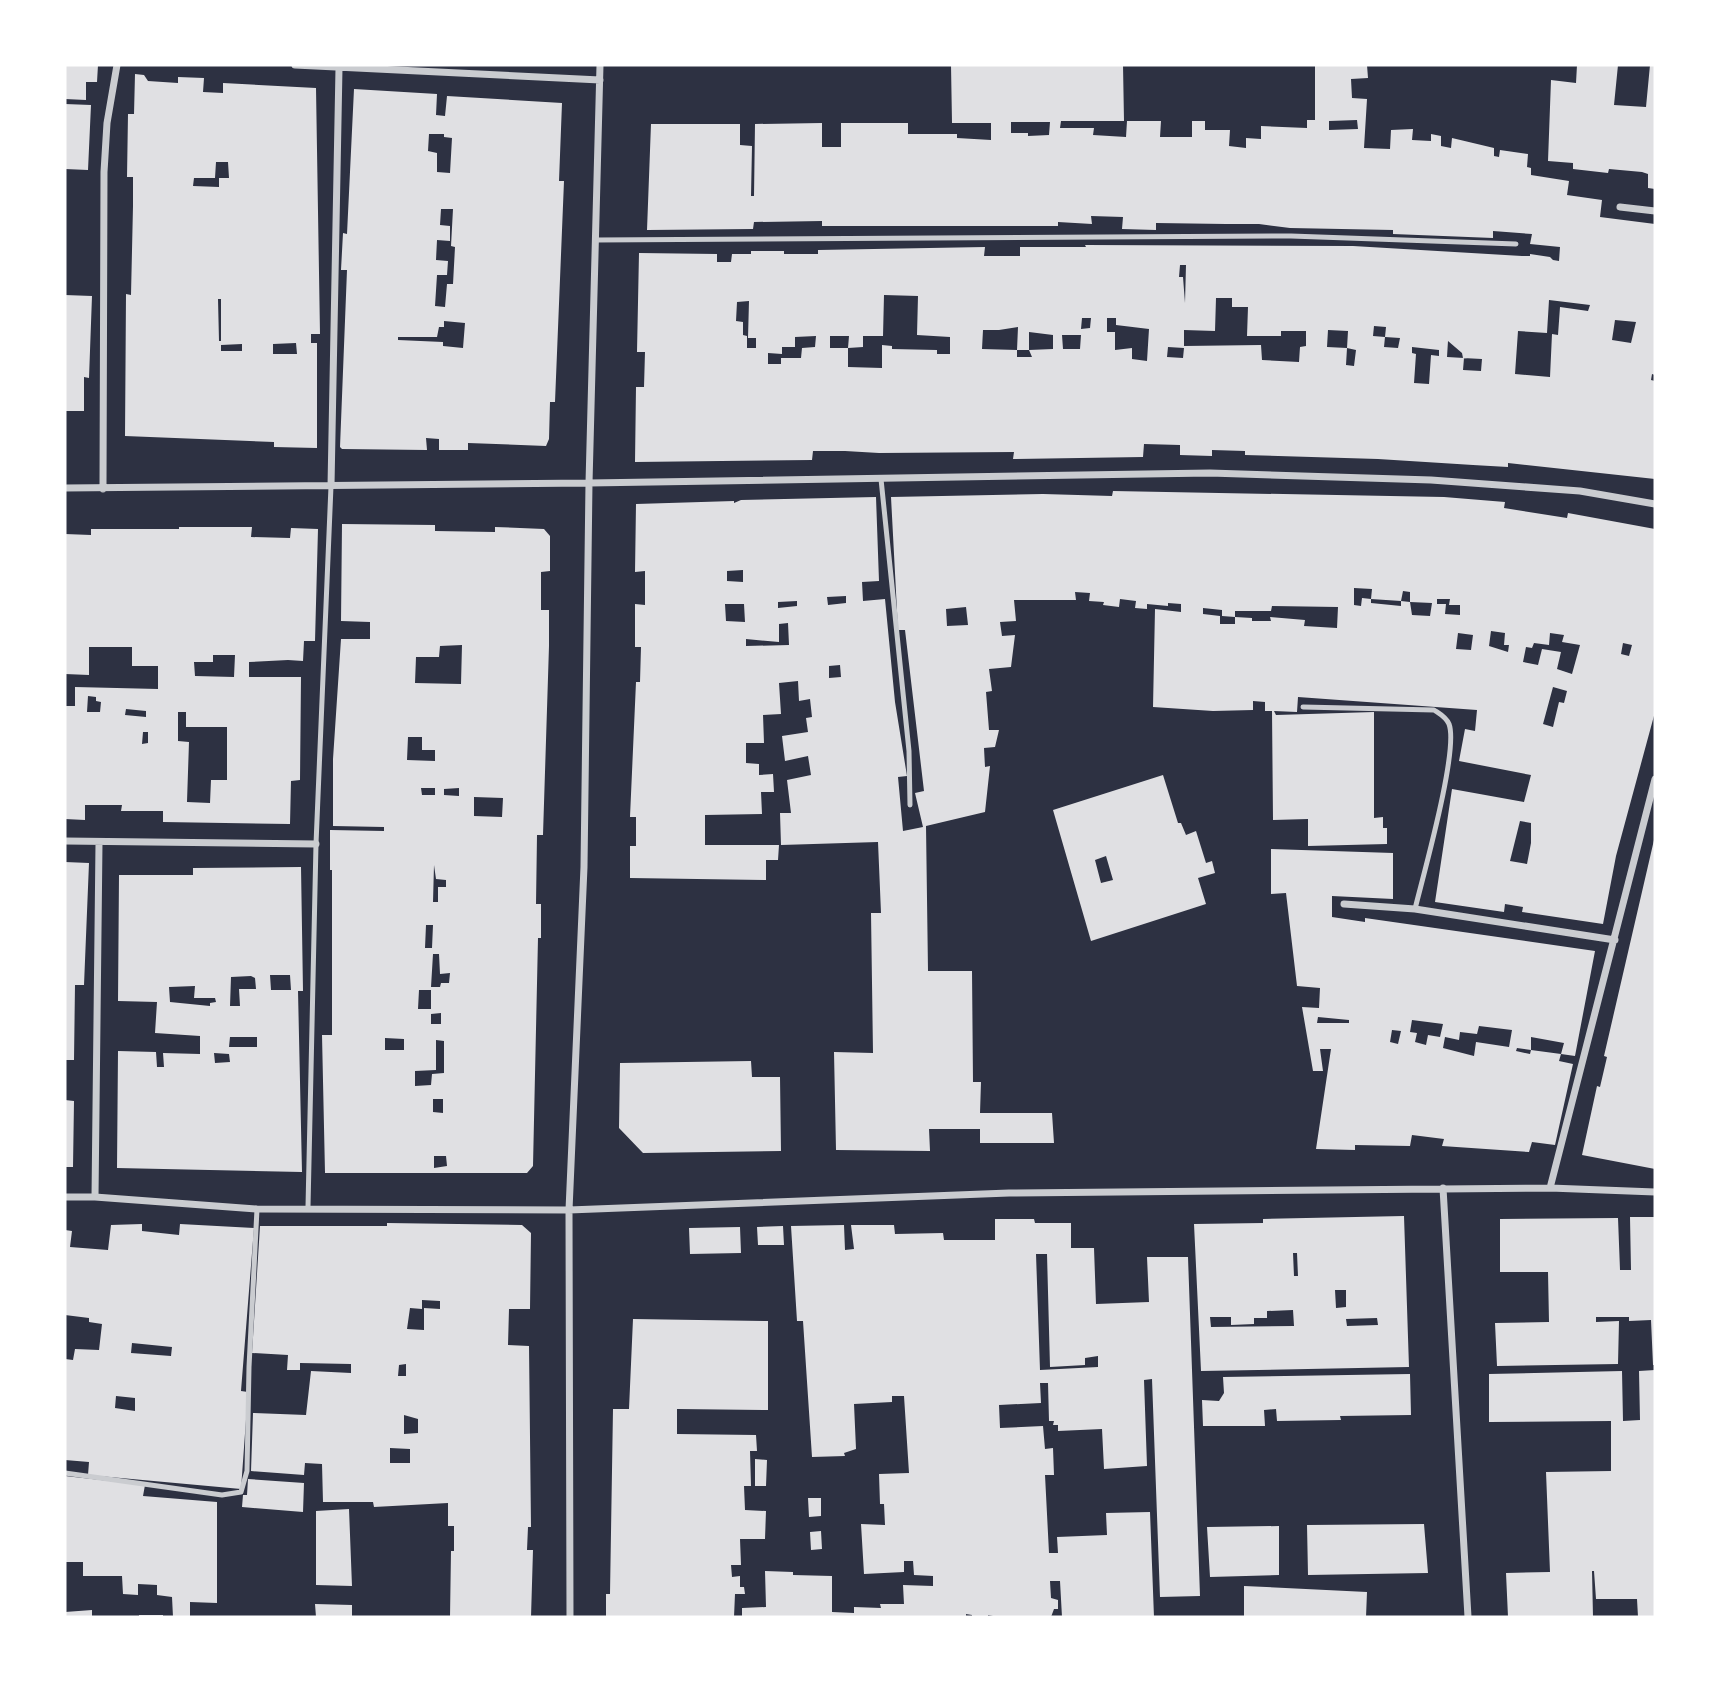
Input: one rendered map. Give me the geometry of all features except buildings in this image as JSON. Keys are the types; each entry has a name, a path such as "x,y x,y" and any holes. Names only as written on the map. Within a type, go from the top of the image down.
{"street":[{"path":"103,489 104,172 107,123 117,65"},
{"path":"295,65 600,80"},
{"path":"570,1617 569,1210 584,867 589,483 600,65"},
{"path":"331,486 339,68"},
{"path":"1620,207 1655,211"},
{"path":"65,488 1196,473 1431,480 1567,489 1655,504"},
{"path":"1550,1188 1655,779"},
{"path":"65,841 316,844"},
{"path":"95,1197 99,843"},
{"path":"1344,904 1415,909 1615,940"},
{"path":"1443,1188 1468,1617"},
{"path":"65,1197 257,1209 308,1207 569,1210 1010,1194 1443,1188 1655,1192"}],"lane":[{"path":"596,240 1291,236 1516,244"},
{"path":"881,479 909,751 910,805"},
{"path":"308,1207 316,844 331,486"},
{"path":"1303,707 1434,710 1442,714 1448,722 1451,733 1444,786 1415,909"},
{"path":"65,1473 222,1495 241,1492 247,1471 257,1209"}]}
